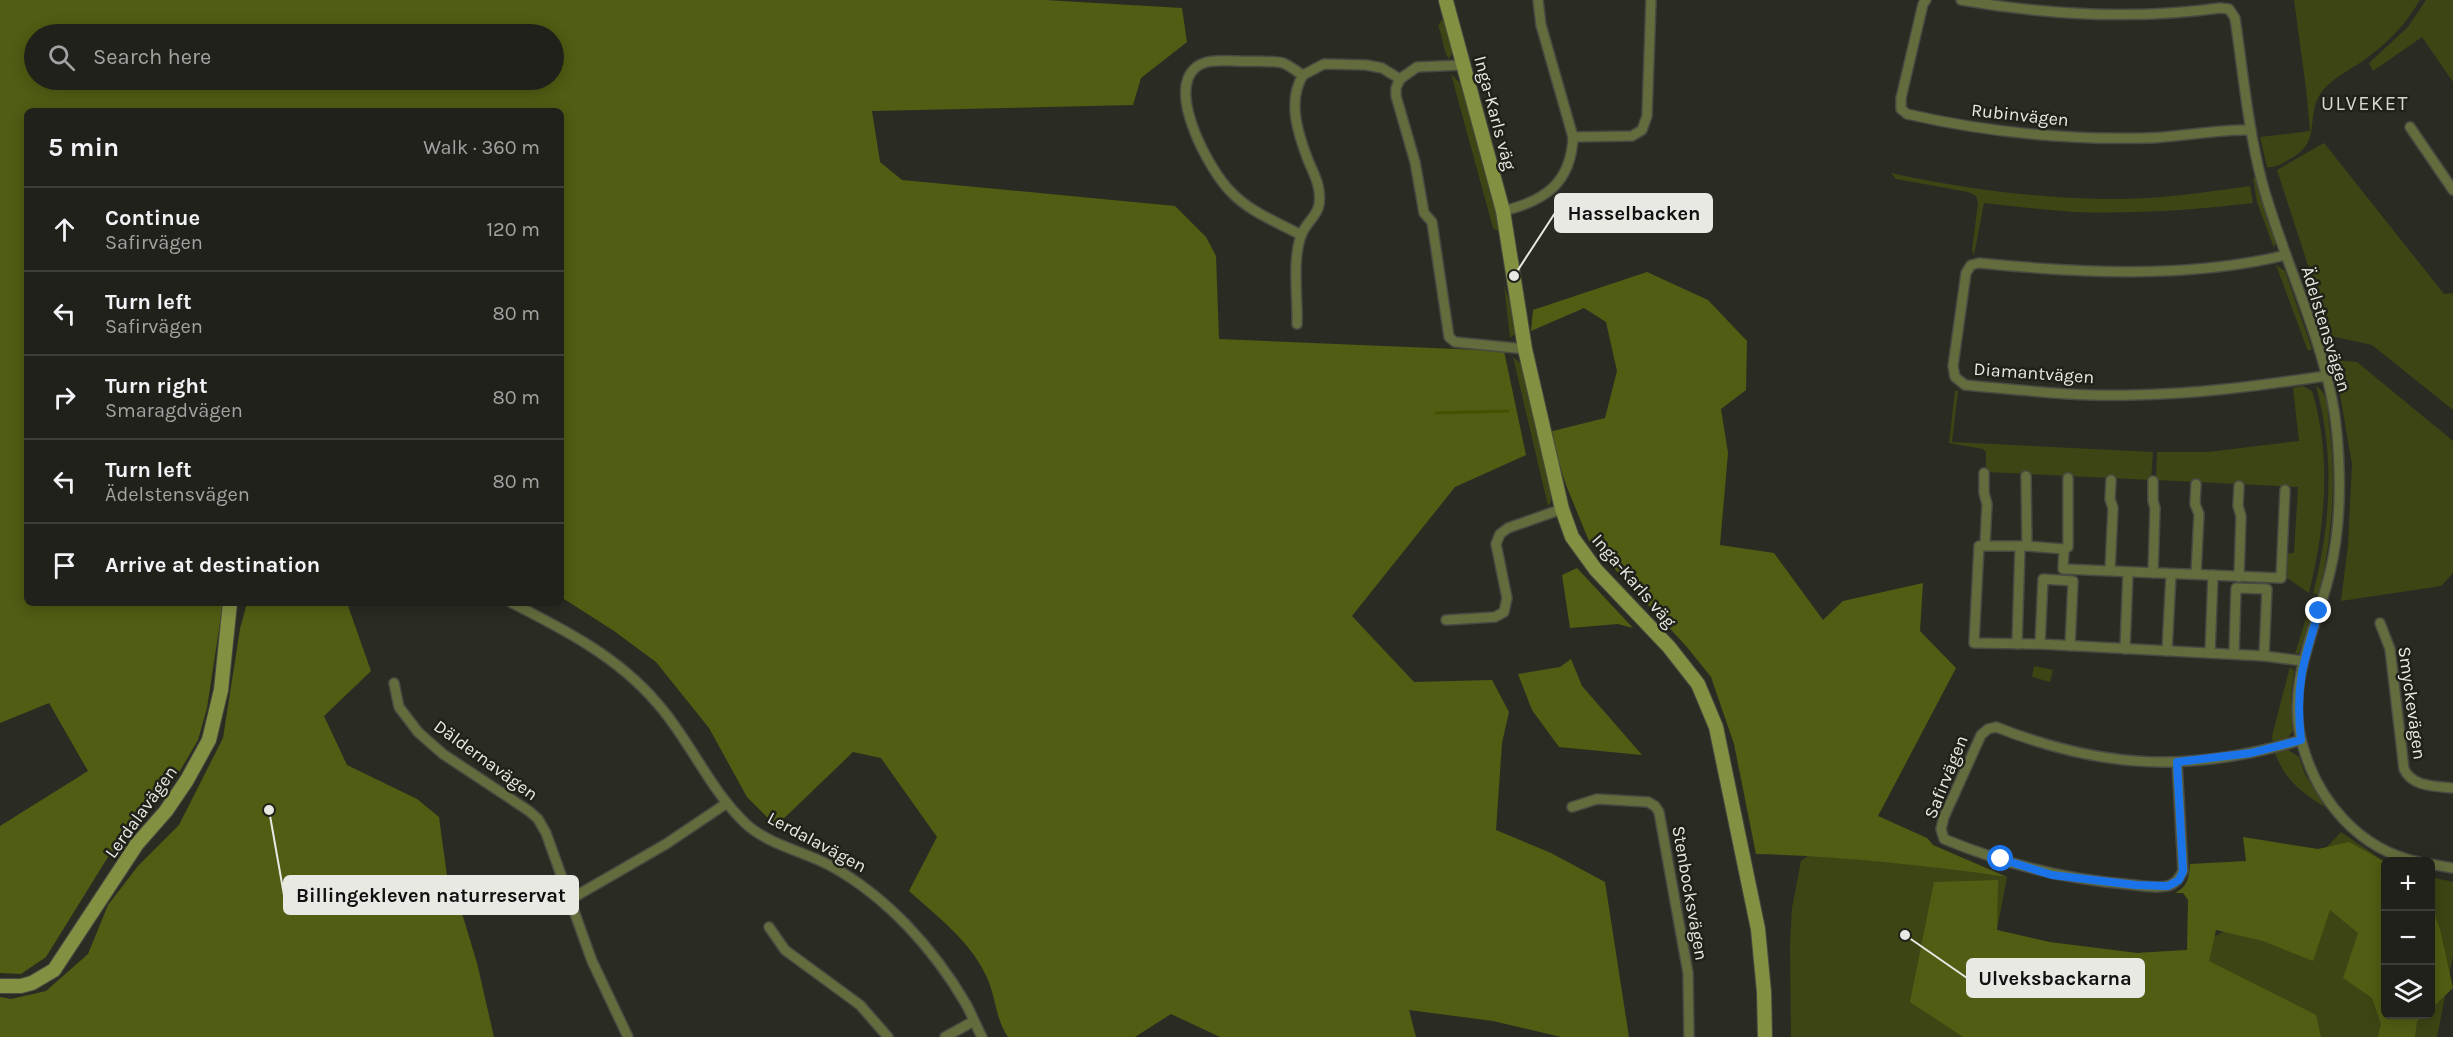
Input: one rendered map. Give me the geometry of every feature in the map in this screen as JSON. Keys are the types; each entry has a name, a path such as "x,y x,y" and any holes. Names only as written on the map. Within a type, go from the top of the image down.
{"street":[{"name":"Inga-Karls väg","path":"1444,0 1503,211 1525,349 1562,509 1572,537 1596,570 1683,664 1698,684 1716,727 1755,908 1762,957 1765,1037"},
{"path":"1503,211 1528,204 1550,192 1566,172 1572,153 1573,136 1541,26 1538,0"},
{"path":"1573,136 1632,136 1642,130 1647,116 1651,0"},
{"name":"Rubinvägen","path":"1926,0 1923,4 1900,98 1901,108 1907,114 1987,130 2053,136 2149,138 2251,130"},
{"name":"Ädelstensvägen","path":"1961,0 2034,12 2093,16 2154,15 2220,8 2229,9 2235,18 2251,130 2262,181 2326,376 2337,432 2339,507 2330,573 2303,661 2297,700 2301,740 2307,762 2322,792 2344,820 2356,832 2378,846 2408,857"},
{"path":"1301,235 1252,210 1220,180 1195,132 1185,90 1187,77 1195,68 1215,60 1283,63 1303,75"},
{"path":"1296,324 1297,260 1301,235 1319,204 1318,185 1298,130 1295,107 1295,94 1303,75 1324,64 1366,65 1382,68 1400,80"},
{"path":"1463,65 1417,68 1400,80 1396,96 1415,162 1424,213 1432,222 1449,337 1455,342 1525,349"},
{"path":"2410,127 2453,190"},
{"name":"Diamantvägen","path":"2286,255 2205,268 2132,271 2060,270 1979,262 1971,265 1966,273 1953,366 1955,377 1965,385 2132,396 2198,392 2326,376"},
{"path":"1984,472 1984,493 1987,504 1984,545"},
{"path":"2017,644 2026,476"},
{"path":"2068,478 2068,547 2064,549 1979,546 1974,643 2234,654 2303,661"},
{"path":"2110,570 2113,508 2110,500 2111,480"},
{"path":"2153,481 2152,501 2155,508 2153,573"},
{"path":"2196,484 2195,504 2199,514 2196,574"},
{"path":"2239,486 2238,506 2241,516 2239,577"},
{"path":"2063,569 2281,578 2284,490"},
{"path":"1446,620 1495,617 1504,612 1508,598 1496,544 1500,534 1508,528 1562,509"},
{"path":"2062,580 2064,549"},
{"path":"2125,649 2128,572"},
{"path":"2167,651 2171,574"},
{"path":"2210,653 2213,575"},
{"path":"2251,577 2251,588"},
{"path":"2040,644 2043,579 2062,580 2073,581 2070,646"},
{"path":"2234,654 2236,588 2266,589 2264,656"},
{"name":"Lerdalavägen","path":"0,986 27,985 54,970 137,844 166,811 187,780 209,740 220,690 230,606"},
{"name":"Lerdalavägen","path":"518,606 568,632 609,657 657,702 727,803 747,825 781,845 830,866 859,884 900,918 935,959 967,1005 982,1037"},
{"name":"Smyckevägen","path":"2380,623 2390,650 2404,769 2407,777 2417,783 2453,788"},
{"name":"Däldernavägen","path":"394,683 399,707 418,732 443,754 519,803 538,819 546,833 569,900 605,991 628,1037"},
{"name":"Safirvägen","path":"1996,728 2057,749 2106,759 2177,762 2183,871 2179,880 2168,886 2136,885 2052,875 1965,848 1944,839 1941,829 1944,817 1981,735 1988,729 1996,728"},
{"path":"2177,762 2251,753 2301,740"},
{"name":"Stenbocksvägen","path":"1572,807 1597,799 1648,802 1659,812 1688,973 1689,1037"},
{"path":"569,900 666,844 727,803"},
{"path":"2435,865 2453,868"},
{"path":"769,927 785,950 860,1005 888,1037"},
{"path":"945,1037 974,1022"}],"green space":[{"path":"0,0 1045,0 1182,8 1187,42 1141,78 1133,105 872,111 880,162 902,180 1175,206 1206,237 1216,256 1219,339 1504,351 1526,455 1455,487 1352,616 1414,682 1492,680 1509,712 1502,743 1496,830 1551,853 1605,882 1629,1037 1561,1037 1493,1021 1409,1010 1416,1037 1220,1037 1171,1014 1135,1037 1008,1037 1001,1024 991,987 973,954 954,931 909,891 937,837 881,758 853,752 776,826 747,797 709,728 656,662 614,631 564,599 564,108 24,108 24,606 223,606 207,708 198,740 177,776 108,857 46,957 21,974 0,973 0,826 88,771 49,703 0,723"},
{"path":"2294,0 2420,0 2409,17 2388,40 2323,90 2314,109 2310,137 2299,153 2281,164 2267,167 2260,137 2310,131"},
{"path":"2426,0 2453,0 2453,82 2422,37 2373,71 2369,63 2408,27"},
{"path":"1442,19 1453,44 1452,55 1449,59 1438,26"},
{"path":"1451,74 1462,85 1501,233 1493,228"},
{"path":"2324,143 2444,294 2453,293 2453,410 2372,345 2331,336 2277,170"},
{"path":"1891,173 1997,191 2077,198 2159,197 2250,186 2253,203 2164,211 2097,212 1984,203 1974,255 1972,250 1978,203 1976,196 1968,192 1896,179"},
{"path":"2253,178 2256,178 2276,241 2274,248 2257,202"},
{"path":"2276,265 2285,271 2312,349 2308,351"},
{"path":"1647,272 1708,300 1747,341 1746,390 1721,409 1728,453 1720,545 1774,553 1823,620 1843,601 1923,583 1920,631 1956,668 1878,816 1927,838 1933,845 2007,877 1882,862 1756,854 1734,744 1711,677 1687,647 1589,541 1566,485 1549,432 1605,418 1617,371 1606,322 1584,308 1531,331 1533,310"},
{"path":"1504,284 1516,326 1515,334 1510,338"},
{"path":"1513,357 1522,365 1551,493 1551,502 1548,506"},
{"path":"2334,360 2357,362 2453,441 2453,573 2441,586 2341,601 2348,545 2352,464"},
{"path":"2303,386 2312,391 2322,441 2324,467 2319,543 2309,593 2284,576 2283,554 2294,553 2298,487 2156,480 2157,452 2208,452 2299,441 2293,388"},
{"path":"2316,386 2323,393 2327,403 2333,467 2330,531 2319,595 2313,593 2327,516 2328,463 2326,437"},
{"path":"1955,391 1958,391 1952,442 2153,452 2151,480 1986,472 1986,452 1983,449 1949,443"},
{"path":"1577,568 1633,628 1618,624 1570,628 1562,575"},
{"path":"2311,602 2316,604 2299,653 2295,654"},
{"path":"246,606 348,606 371,671 324,716 347,765 417,799 439,817 447,876 461,910 477,963 494,1037 0,1037 0,997 11,999 46,991 88,954 108,905 138,866 179,825 223,738 240,629"},
{"path":"1571,659 1582,686 1642,755 1559,747 1532,710 1518,674 1560,667"},
{"path":"2034,666 2053,670 2050,682 2032,677"},
{"path":"2290,667 2294,671 2291,697 2293,730 2286,741 2273,743 2272,736"},
{"path":"2288,750 2299,757 2305,774 2325,807 2301,790 2284,771 2275,753"},
{"path":"2341,832 2381,859 2381,1019 2435,1019 2435,878 2453,882 2453,955 2437,1037 1791,1037 1792,908 1801,861 1809,855 1929,866 2007,877 1997,930 2049,942 2137,953 2187,950 2227,930 2310,865"},
{"path":"2243,837 2318,849 2349,842 2381,860 2381,1019 2420,1019 2417,1021 2415,1037 2378,1037 2381,1024 2372,998 2343,978 2358,933 2330,910 2313,961 2263,941 2216,930 2209,961 2316,1015 2321,1037 1963,1037 1910,1002 1934,882 1998,880 1997,930 2049,942 2137,953 2187,950 2188,900 2183,893 2175,893 2187,881 2190,864 2246,861"},
{"path":"2435,915 2440,929 2453,988 2435,1005"}],"waterway":[{"path":"1436,413 1508,411"}],"place":[{"name":"Hasselbacken","path":"1514,276"},
{"name":"Billingekleven naturreservat","path":"269,810"},
{"name":"Ulveksbackarna","path":"1905,935"}],"district":[{"name":"ULVEKET","path":"2365,103"}],"route":[{"path":"2001,859 2052,875 2107,883 2168,886 2179,880 2183,871 2177,762 2251,753 2301,740 2298,687 2303,661 2319,611"}]}
